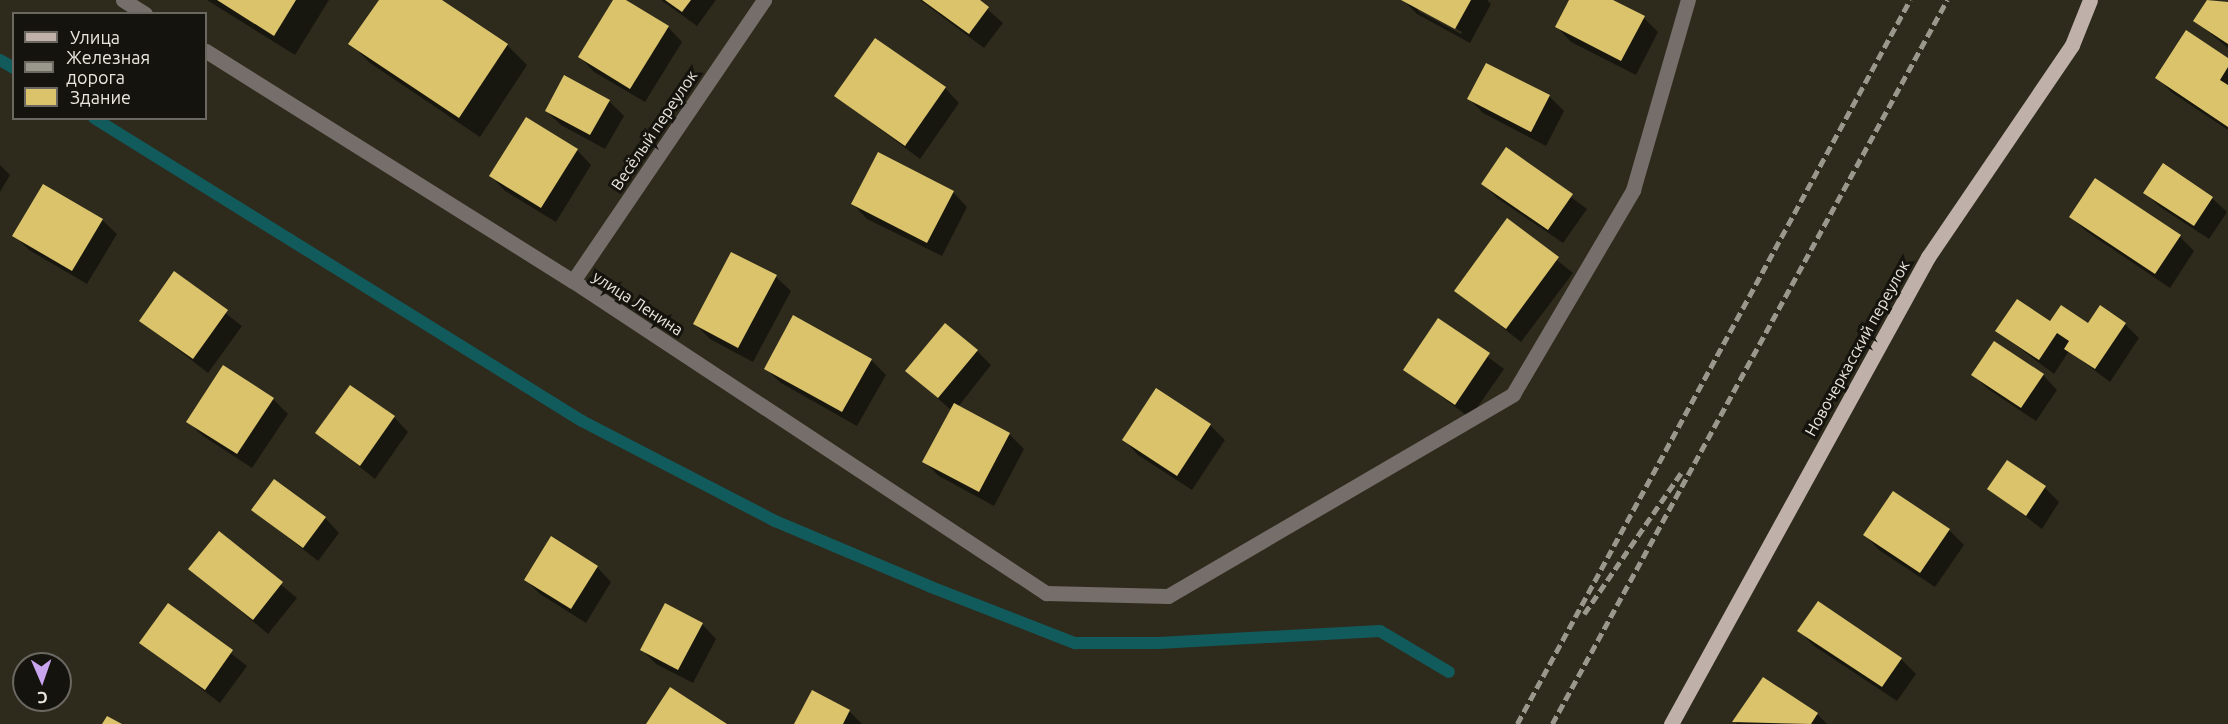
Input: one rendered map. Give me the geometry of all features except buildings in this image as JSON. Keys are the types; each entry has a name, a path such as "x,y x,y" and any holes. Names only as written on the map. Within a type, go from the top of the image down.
{"main road":[{"name":"Новочеркасский переулок","path":"1671,724 1928,257 2072,45 2090,0"}],"street":[{"path":"123,0 142,12"},
{"name":"Весёлый переулок","path":"573,281 764,0"},
{"name":"улица Ленина","path":"207,52 573,281 1046,593 1167,596 1512,394 1633,190 1688,0"}],"waterway":[{"path":"0,60 12,67"},
{"path":"97,120 582,421 775,521 931,587 1075,643 1158,643 1380,631 1449,672"}],"railway":[{"path":"1517,724 1910,0"},
{"path":"1552,724 1947,0"},
{"path":"1584,614 1681,473"}]}
